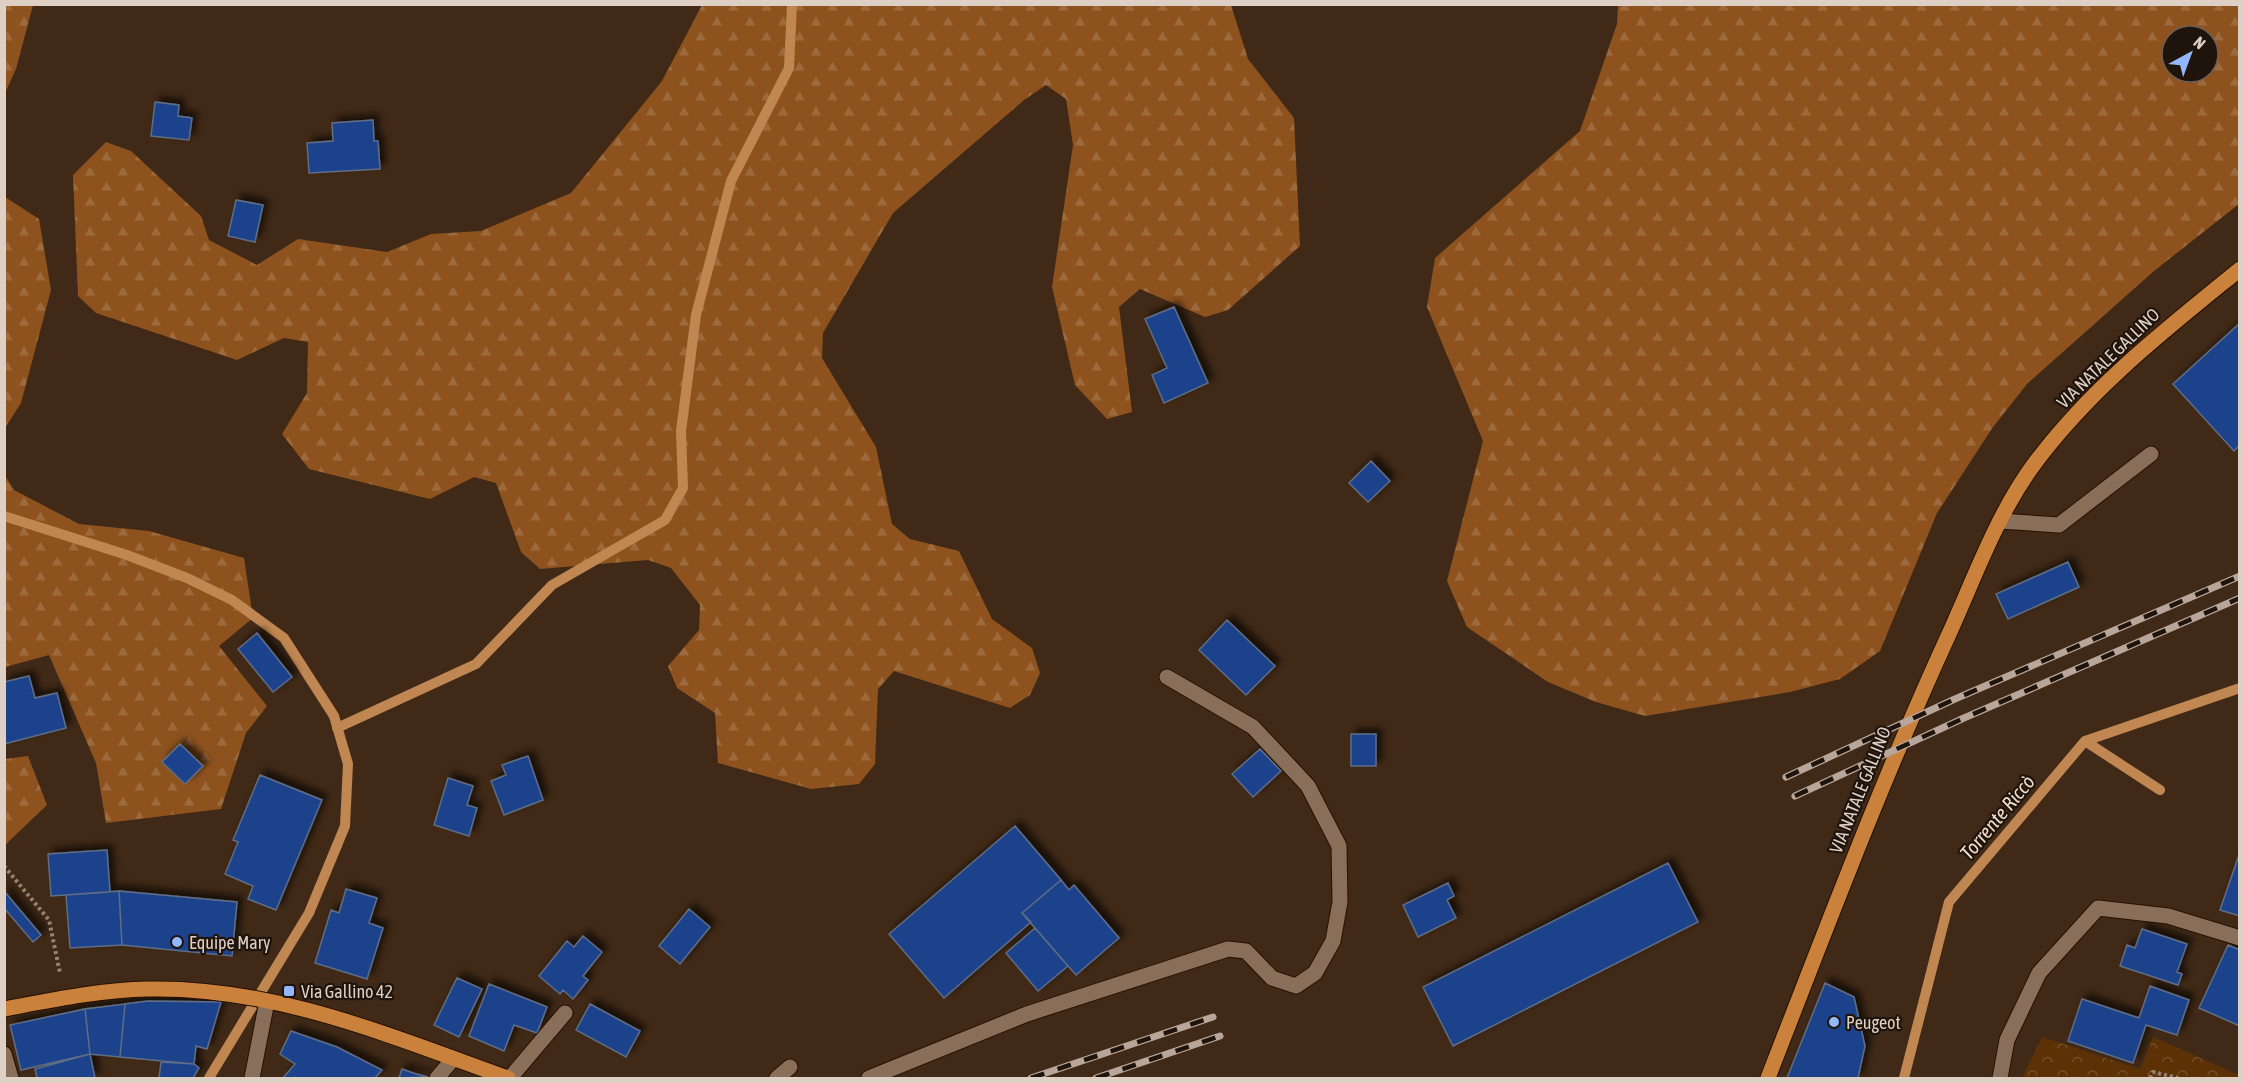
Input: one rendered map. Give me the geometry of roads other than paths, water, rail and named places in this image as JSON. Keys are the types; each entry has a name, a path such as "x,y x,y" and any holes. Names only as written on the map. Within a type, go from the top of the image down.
{"main road":[{"name":"VIA NATALE GALLINO","path":"1768,1078 1889,767 2000,521 2031,469 2067,424 2109,378 2240,269"},
{"path":"4,1009 66,997 149,989 204,992 267,1001 353,1024 505,1078"}],"street":[{"path":"2000,521 2059,525 2151,454"},
{"path":"869,1078 1027,1014 1228,949 1246,951 1272,978 1296,986 1315,972 1333,941 1340,902 1339,846 1308,786 1252,727 1167,677"},
{"path":"2000,1078 2007,1040 2039,973 2098,908 2168,916 2240,938"},
{"path":"252,1078 267,1001"},
{"path":"505,1078 565,1013"},
{"path":"4,1054 11,1078"},
{"path":"437,1078 453,1059"},
{"path":"777,1078 790,1067"}],"waterway":[{"path":"337,728 476,664 552,585 665,520 683,488 681,431 696,315 731,181 789,68 792,4"},
{"path":"4,516 127,555 187,578 232,600 284,638 334,716 348,764 345,826 309,913 209,1078"},
{"name":"Torrente Riccò","path":"1904,1078 1949,902 2085,741 2240,688"},
{"path":"2085,741 2160,790"}],"railway":[{"path":"1786,777 1955,699 2240,576"},
{"path":"1795,796 1964,718 2240,598"},
{"path":"1031,1078 1213,1017"},
{"path":"1096,1078 1220,1036"}],"place":[{"name":"Equipe Mary","path":"177,942"},
{"name":"Via Gallino 42","path":"289,991"},
{"name":"Peugeot","path":"1834,1022"}]}
